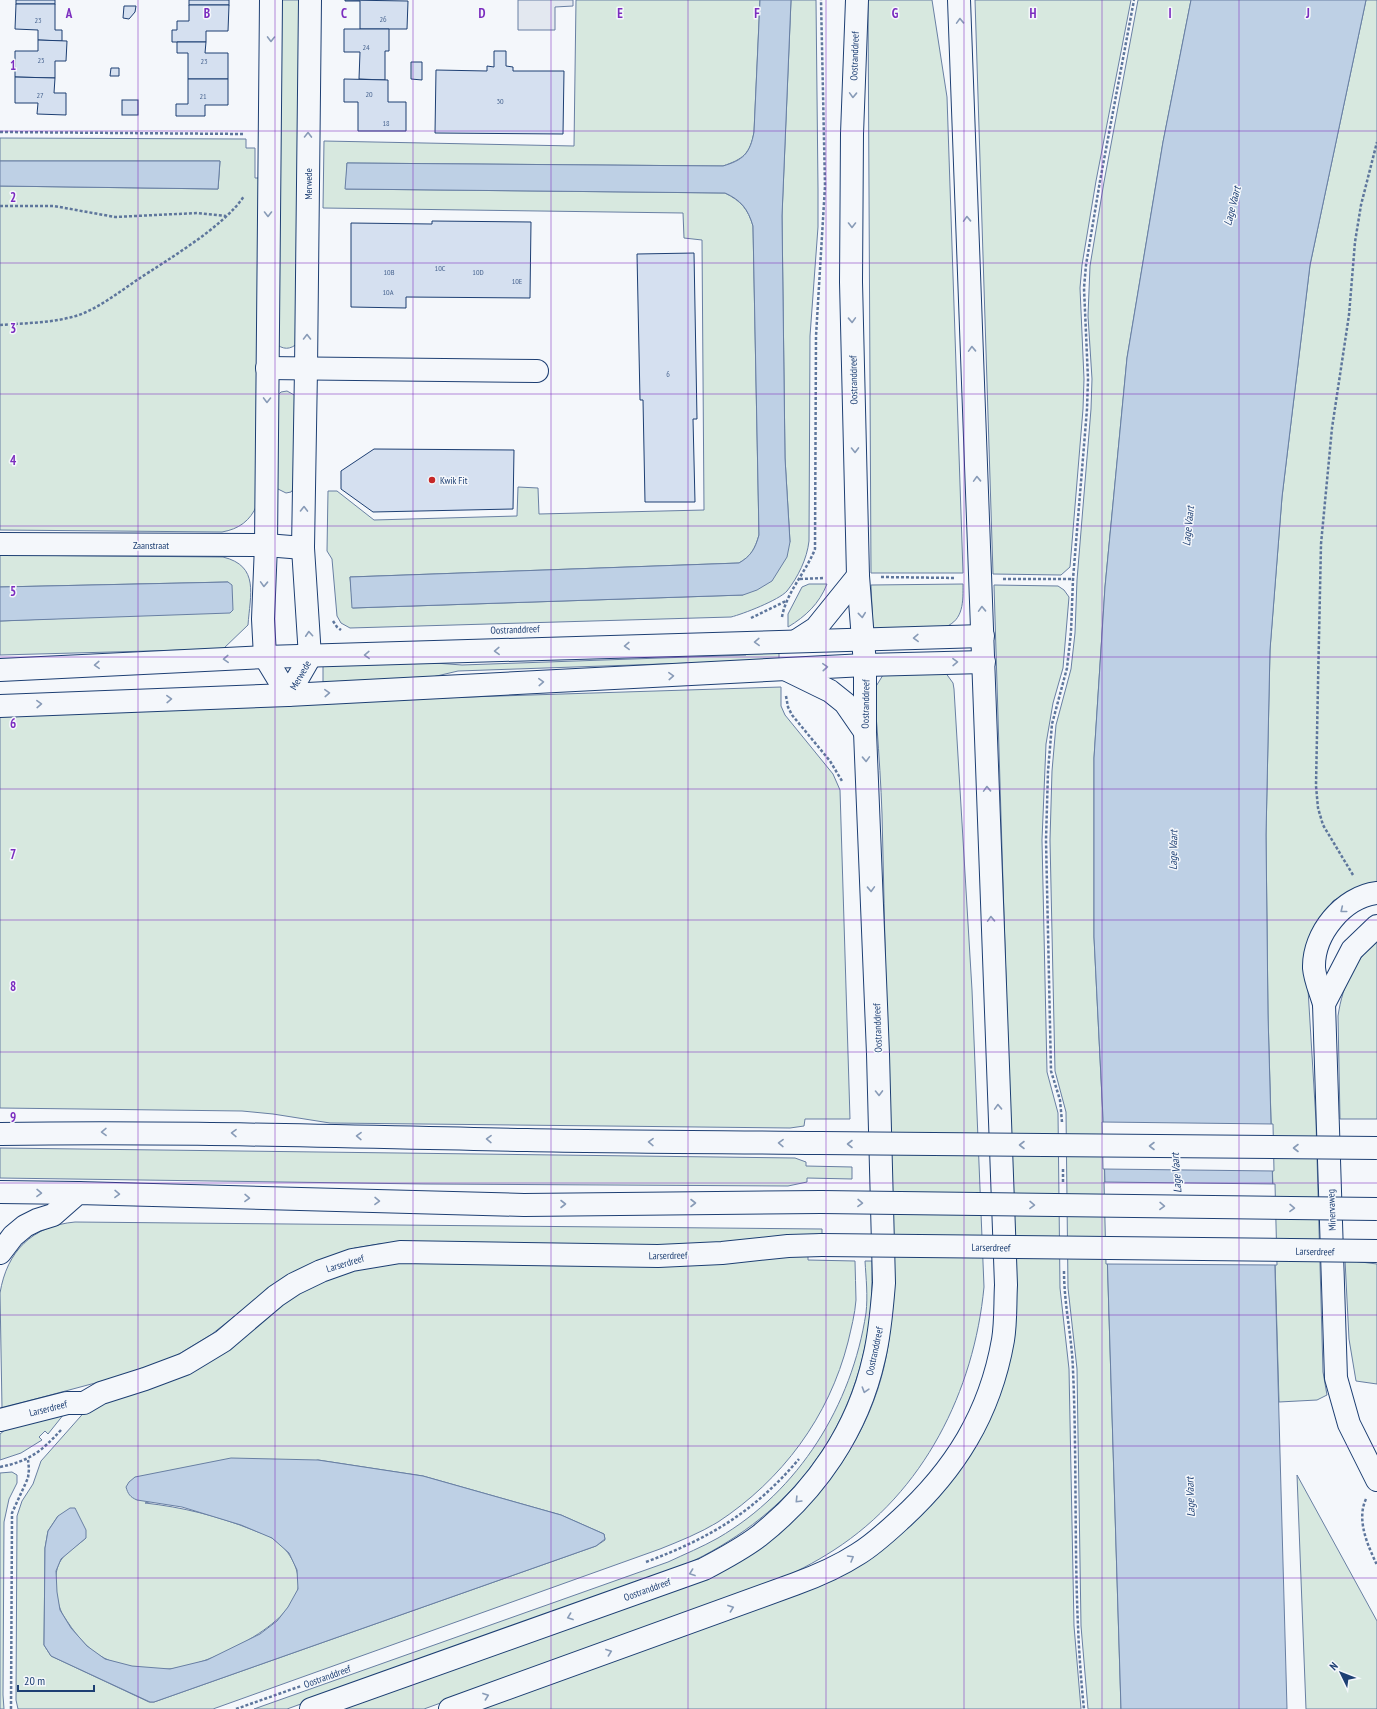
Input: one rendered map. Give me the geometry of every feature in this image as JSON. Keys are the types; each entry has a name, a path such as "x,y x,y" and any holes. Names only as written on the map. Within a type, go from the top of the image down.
{"main road":[{"name":"Merwede","path":"271,0 266,545 263,619 265,657 288,695 310,657 303,548 310,0"},
{"name":"Oostranddreef","path":"311,1709 704,1569 758,1537 784,1515 807,1491 826,1468 844,1438 862,1400 874,1358 881,1319 884,1283 878,1054 865,732 865,665 858,576 851,282 852,134 857,0"},
{"path":"450,1709 830,1571 860,1553 888,1531 917,1505 959,1455 983,1410 994,1379 1004,1338 1006,1285 992,958 984,662 959,0"},
{"path":"268,368 537,371"},
{"name":"Zaanstraat","path":"0,544 266,545 303,548"},
{"path":"789,641 816,628 858,576"},
{"path":"0,670 265,657 310,657 983,636"},
{"path":"0,706 288,695 865,665 984,662"},
{"path":"786,670 830,691 844,703 865,732"},
{"name":"Minervaweg","path":"1377,893 1362,897 1341,911 1330,922 1318,944 1314,969 1324,1004 1336,1378 1349,1424 1377,1480"},
{"name":"Minervaweg","path":"1324,1004 1352,950 1377,926"},
{"path":"0,1134 125,1132 528,1140 1377,1148"},
{"path":"0,1192 524,1205 821,1202 1377,1209"},
{"path":"0,1253 13,1236 25,1226 53,1215 78,1193"},
{"name":"Larserdreef","path":"0,1420 67,1403 84,1403 101,1393 145,1380 185,1364 223,1341 276,1296 294,1284 321,1271 352,1260 400,1252 658,1256 716,1253 788,1246 822,1245 1377,1251"}],"path":[{"path":"789,641 782,618 786,601 800,579 815,549 816,336 825,186 822,0"},
{"path":"1062,1127 1060,1100 1051,1072 1046,833 1050,744 1054,718 1067,668 1071,632 1073,579 1087,409 1088,378 1084,316 1086,266 1134,0"},
{"path":"0,132 270,134"},
{"path":"1356,881 1323,825 1318,808 1316,786 1321,552 1332,428 1349,315 1355,242 1361,205 1377,142"},
{"path":"0,325 53,320 79,314 103,303 166,261 227,216 238,206 245,194"},
{"path":"0,206 54,206 115,217 197,213 227,216"},
{"path":"800,579 858,576 1073,579"},
{"path":"750,618 786,601"},
{"path":"329,614 337,628 347,634"},
{"path":"786,670 786,695 790,711 833,766 843,784"},
{"path":"1063,1166 1063,1188"},
{"path":"1064,1265 1064,1288 1073,1369 1079,1663 1084,1709"},
{"path":"640,1564 696,1542 723,1526 766,1494 802,1454"},
{"path":"0,1467 28,1460 29,1469 28,1478 12,1513 11,1709"},
{"path":"1362,1506 1365,1534 1377,1565"},
{"name":"Oostranddreef","path":"236,1709 308,1683"}],"shaded area":[{"path":"278,0 302,0 298,343 289,348 281,347 275,343"},
{"path":"518,0 573,0 573,6 555,7 555,30 518,30"},
{"path":"576,0 760,0 754,132 748,151 736,161 723,166 347,163 346,189 725,193 740,202 749,215 753,226 759,535 750,555 739,563 350,577 353,608 743,595 790,542 785,458 782,215 791,0 816,0 818,227 810,336 809,541 804,561 795,580 783,595 744,613 731,617 350,628 341,623 337,616 332,559 327,551 328,491 337,491 374,520 517,516 518,487 538,488 539,514 704,510 702,240 684,238 683,213 323,208 324,141 574,146"},
{"path":"868,0 932,0 947,97 963,573 871,573"},
{"path":"975,0 1131,0 1096,181 1082,265 1080,288 1084,379 1083,409 1070,567 1061,575 993,574"},
{"path":"1138,0 1191,0 1163,142 1127,358 1105,587 1094,758 1094,937 1103,1118 1121,1709 1088,1709 1081,1626 1077,1369 1068,1288 1066,1112 1055,1071 1050,840 1052,771 1056,725 1071,669 1075,633 1077,580 1091,409 1092,379 1088,316 1090,266"},
{"path":"1366,0 1377,0 1377,886 1356,888 1333,901 1315,926 1306,956 1316,1121 1323,1372 1327,1395 1317,1400 1279,1402 1268,1014 1266,835 1270,649 1282,497 1310,265"},
{"path":"0,138 246,139 246,148 255,148 255,178 261,178 257,505 251,516 239,526 222,532 0,530 0,186 218,189 220,161 0,161"},
{"path":"287,391 296,396 295,487 291,492 286,493 276,488 277,396 281,392"},
{"path":"0,555 223,557 235,561 243,567 248,575 251,593 248,625 223,649 0,655 0,621 232,611 228,582 0,587"},
{"path":"809,584 827,584 820,598 811,609 788,627 788,614 802,587"},
{"path":"963,584 963,597 959,615 956,620 945,627 873,629 871,585"},
{"path":"994,585 1058,586 1064,590 1069,597 1063,668 1053,703 1046,744 1042,840 1047,1072 1058,1113 1060,1288 1069,1369 1074,1626 1081,1709 472,1709 866,1557 996,1393 1010,1113"},
{"path":"779,651 779,660 458,671 424,679 323,682 323,665 408,661 462,665 746,655 747,652"},
{"path":"945,672 953,683 954,689 972,990 984,1287 978,1326 969,1364 956,1401 939,1436 918,1469 894,1499 866,1526 826,1555 804,1568 772,1583 424,1709 335,1709 788,1525 820,1491 848,1454 869,1412 884,1367 893,1295 882,814 875,688 883,675"},
{"path":"781,687 781,706 785,715 833,774 840,790 850,1119 805,1119 804,1126 790,1128 330,1123 273,1114 242,1111 0,1108 0,712"},
{"path":"1377,939 1377,1119 1340,1119 1338,1016 1340,1004 1346,983 1356,965"},
{"path":"0,1148 795,1158 806,1162 806,1166 852,1167 852,1179 807,1178 807,1182 788,1186 425,1184 0,1178"},
{"path":"75,1222 822,1229 822,1236 710,1245 652,1246 406,1242 355,1248 334,1255 258,1298 212,1334 174,1357 125,1375 2,1408 0,1293 3,1278 15,1253 34,1235 60,1224"},
{"path":"806,1255 808,1256 808,1260 855,1261 856,1300 854,1316 840,1370 829,1396 800,1444 763,1487 718,1522 697,1533 660,1549 213,1709 18,1709 16,1700 17,1516 22,1501 33,1484 41,1461 88,1408 281,1304 316,1283 357,1268 400,1262","holes":["318,1460 423,1476 561,1515 604,1534 605,1540 596,1546 154,1702 149,1702 51,1656 44,1645 45,1548 48,1531 58,1516 86,1538 63,1557 56,1572 56,1595 60,1609 72,1628 86,1645 110,1661 136,1667 169,1669 185,1667 224,1653 263,1630 280,1617 292,1603 299,1586 297,1572 294,1563 287,1552 276,1540 268,1535 227,1520 173,1507 145,1503"]},
{"path":"1345,1260 1377,1264 1377,1384 1356,1381 1349,1339"},
{"path":"865,1261 872,1261 871,1302 868,1332 856,1381 841,1417 823,1450 800,1480 774,1507 745,1530 712,1551 676,1569 287,1709 254,1709 668,1562 718,1538 747,1519 773,1496 797,1470 817,1442 834,1412 848,1380 859,1347 866,1313 867,1294"},
{"path":"64,1414 48,1434 45,1431 39,1437 42,1440 21,1453 0,1460 0,1434 5,1430"},
{"path":"12,1472 17,1475 17,1483 9,1499 4,1522 4,1709 0,1709 0,1473"},
{"path":"1297,1475 1377,1621 1377,1709 1306,1709"}],"water":[{"path":"760,0 791,0 782,216 785,458 790,542 787,557 772,581 757,590 743,595 352,608 350,577 739,563 747,558 752,552 759,535 753,226 749,215 740,202 725,193 345,189 347,163 723,166 736,161 748,151 754,132"},
{"name":"Lage Vaart","path":"1191,0 1366,0 1310,265 1282,497 1270,650 1266,835 1268,1014 1287,1709 1121,1709 1103,1118 1094,937 1094,758 1105,587 1127,358 1163,142"},
{"path":"0,161 220,161 218,189 0,186"},
{"path":"228,582 232,585 233,610 230,613 0,621 0,587"},
{"path":"231,1458 318,1460 423,1476 561,1515 604,1534 605,1539 596,1546 154,1702 150,1702 51,1656 44,1645 45,1548 48,1531 58,1516 70,1508 75,1508 86,1530 86,1538 61,1559 56,1571 60,1610 71,1628 87,1646 105,1659 132,1666 170,1669 207,1660 260,1634 277,1621 288,1607 298,1589 297,1570 289,1553 272,1538 241,1525 182,1507 137,1500 130,1495 126,1487 135,1477"}],"pier":[{"path":"1102,1122 1273,1124 1274,1171 1103,1169"},
{"path":"1104,1182 1275,1184 1277,1265 1106,1264"}],"building":[{"path":"16,0 55,0 55,4 16,4"},
{"path":"189,0 229,0 229,5 189,5"},
{"path":"345,0 408,1 407,29 360,29 360,1"},
{"path":"16,4 55,4 55,30 62,30 62,41 38,40 38,30 15,29"},
{"path":"189,5 229,5 228,31 206,31 206,42 172,42 172,30 177,30 177,21 189,21"},
{"path":"124,6 136,6 135,12 129,19 123,18"},
{"path":"344,29 389,29 389,51 385,51 385,80 359,79 360,52 344,52"},
{"path":"38,40 67,41 66,61 55,61 55,78 15,77 15,51 38,51"},
{"path":"177,42 206,42 205,53 228,53 228,79 188,79 188,53 177,53"},
{"path":"494,51 506,51 506,66 513,67 513,71 564,71 563,134 435,133 436,70 487,71 487,66 494,67"},
{"path":"411,62 422,62 422,80 411,79"},
{"path":"111,68 119,68 119,76 110,76"},
{"path":"15,77 55,78 54,93 66,93 66,115 37,114 38,103 15,103"},
{"path":"188,79 228,79 228,105 205,105 205,116 176,116 176,104 188,104"},
{"path":"344,79 388,80 388,102 406,102 406,131 358,131 358,102 344,102"},
{"path":"122,100 138,100 138,115 122,115"},
{"path":"432,221 531,222 530,298 406,297 406,308 351,307 351,223 432,224"},
{"path":"694,253 697,419 693,419 695,502 645,502 643,400 640,400 637,254"},
{"path":"374,449 514,450 513,509 373,512 341,489 341,471"}],"place":[{"name":"Kwik Fit","path":"432,480"}]}
